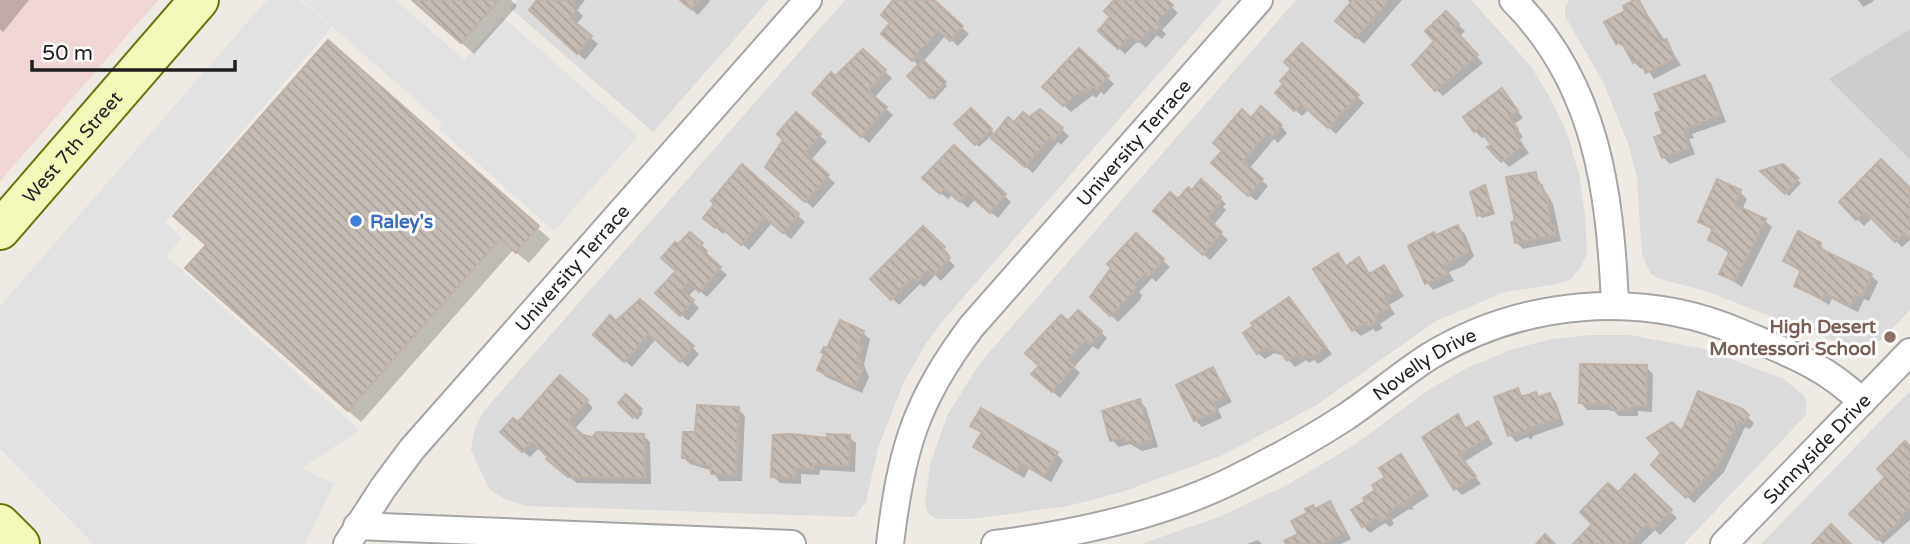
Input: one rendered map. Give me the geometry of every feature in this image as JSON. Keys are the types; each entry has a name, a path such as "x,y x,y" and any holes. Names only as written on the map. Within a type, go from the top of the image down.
{"main road":[{"name":"West 7th Street","path":"0,230 199,0"},
{"path":"0,524 20,544"}],"street":[{"name":"University Terrace","path":"352,535 412,449 808,0"},
{"name":"University Terrace","path":"890,544 897,478 908,438 925,395 944,363 972,326 1259,0"},
{"path":"1520,2 1566,73 1588,116 1601,163 1609,212 1615,304"},
{"name":"Novelly Drive","path":"995,544 1085,529 1182,501 1227,483 1307,441 1430,356 1503,323 1536,315 1615,304 1651,308 1720,324 1814,364 1832,374 1862,402"},
{"name":"Sunnyside Drive","path":"1724,544 1910,352"},
{"path":"352,535 792,544"}],"shaded area":[{"path":"0,0 158,0 0,181"},
{"path":"267,0 300,0 332,27 165,222 182,238 166,256 360,430 302,468 334,484 305,544 94,544 0,449 0,306"},
{"path":"302,0 396,0 464,60 503,17 638,136 554,231 438,128 442,123"},
{"path":"517,0 769,0 653,132 510,8"},
{"path":"845,0 1223,0 946,317 925,345 903,384 878,448 866,502 854,517 527,506 504,499 489,489 471,450 474,431 483,412"},
{"path":"1296,0 1471,0 1530,65 1567,133 1579,174 1585,215 1587,253 1580,268 1571,279 1558,284 1505,292 1436,321 1315,406 1223,455 1122,492 1068,506 971,519 937,519 928,513 925,505 930,464 948,414 980,363"},
{"path":"1569,0 1910,0 1910,29 1830,79 1910,160 1910,310 1876,345 1864,349 1849,347 1706,291 1660,279 1651,274 1642,255 1637,179 1629,146 1604,84 1565,16 1565,7"},
{"path":"1910,29 1910,160 1829,79"},
{"path":"1630,335 1704,349 1784,379 1804,396 1807,404 1806,415 1684,544 1141,544 1219,517 1285,486 1354,445 1430,389 1467,368 1510,350 1551,339"},
{"path":"1910,391 1910,544 1761,544 1890,411"}],"building":[{"path":"412,0 499,0 461,43"},
{"path":"537,0 573,0 571,2 578,8 570,18 592,36 577,54 529,10"},
{"path":"680,0 699,0 691,9"},
{"path":"893,0 934,0 963,26 950,41 938,30 912,61 881,34 890,23 881,15"},
{"path":"1114,0 1167,0 1173,5 1157,22 1161,26 1154,33 1150,29 1138,42 1131,35 1118,49 1098,31 1110,17 1104,11"},
{"path":"1349,0 1389,0 1356,38 1335,21 1351,2"},
{"path":"1639,0 1661,42 1666,39 1675,58 1646,73 1639,59 1633,63 1621,41 1616,44 1604,22 1625,11 1623,6"},
{"path":"1446,11 1459,24 1454,29 1478,55 1435,91 1412,65 1434,41 1425,31"},
{"name":"Raley's","path":"328,40 539,226 516,253 500,239 348,411 185,268 206,245 173,216"},
{"path":"1302,43 1359,95 1328,128 1301,104 1294,111 1275,93 1283,84 1280,81 1291,69 1284,62"},
{"path":"1079,48 1109,76 1097,89 1093,86 1088,92 1085,89 1063,106 1042,87"},
{"path":"863,49 886,70 868,91 887,107 861,137 812,94 831,72 835,76"},
{"path":"923,60 946,82 930,98 907,76"},
{"path":"1705,75 1720,115 1687,128 1688,131 1684,133 1689,148 1662,158 1654,137 1663,134 1655,113 1661,111 1654,94"},
{"path":"1502,88 1518,111 1509,117 1518,129 1514,132 1523,146 1501,162 1487,147 1491,145 1479,128 1474,132 1463,117"},
{"path":"1261,106 1282,125 1270,138 1266,134 1243,161 1263,179 1248,196 1211,163 1222,151 1213,143 1242,109 1251,118"},
{"path":"971,108 992,129 975,145 954,124"},
{"path":"1040,109 1063,128 1054,140 1050,137 1025,167 991,138 1008,117 1014,122 1023,112 1029,117"},
{"path":"796,112 821,134 805,153 829,175 805,202 765,167 783,140 777,134"},
{"path":"954,145 1006,194 990,213 967,193 960,202 944,189 940,194 922,178"},
{"path":"1881,159 1910,188 1910,239 1904,233 1895,242 1865,212 1856,220 1839,202"},
{"path":"742,164 799,214 783,233 764,217 741,245 718,225 715,228 703,218 714,204 711,201"},
{"path":"1783,164 1799,178 1785,194 1760,171"},
{"path":"1536,172 1538,186 1542,185 1544,195 1547,195 1551,227 1554,226 1555,235 1515,243 1511,222 1515,221 1506,177"},
{"path":"1201,179 1221,197 1218,200 1221,202 1207,218 1222,232 1203,255 1153,211 1170,192 1178,199 1188,187 1192,190"},
{"path":"1717,179 1741,190 1735,205 1766,219 1735,281 1719,274 1729,253 1727,249 1708,240 1713,228 1698,222"},
{"path":"1485,185 1493,211 1477,216 1470,192"},
{"path":"1458,225 1468,252 1444,265 1448,274 1425,284 1408,246 1434,232 1436,235"},
{"path":"923,226 945,247 942,250 950,258 933,275 928,270 916,282 912,278 891,300 870,279"},
{"path":"1798,231 1821,243 1819,248 1872,274 1862,296 1857,294 1851,306 1825,294 1822,299 1794,286 1801,270 1783,261"},
{"path":"690,232 703,243 699,247 721,267 699,292 688,282 682,290 694,300 680,316 655,293 676,271 661,258 675,242 678,244"},
{"path":"1136,233 1164,259 1149,276 1145,273 1134,284 1136,287 1133,293 1110,316 1090,297 1111,268 1107,264"},
{"path":"1338,253 1346,266 1359,257 1369,274 1384,265 1398,288 1384,298 1390,307 1375,316 1377,321 1368,326 1366,322 1352,331 1313,269"},
{"path":"1289,297 1326,347 1310,358 1307,354 1301,358 1298,354 1287,361 1280,351 1266,347 1257,354 1243,333 1253,326 1251,323"},
{"path":"640,299 694,346 680,362 649,334 624,362 593,335 610,315 616,321"},
{"path":"1078,310 1102,331 1090,345 1085,340 1068,360 1075,365 1052,392 1031,374 1039,366 1025,353 1061,315 1068,321"},
{"path":"840,320 864,331 858,344 863,346 857,358 861,360 858,367 863,369 855,387 817,370 824,354 821,352 824,347 827,348"},
{"path":"1580,364 1647,365 1646,406 1632,405 1631,410 1610,410 1610,404 1579,403"},
{"path":"1213,367 1227,395 1213,402 1217,411 1194,421 1176,385"},
{"path":"560,375 588,400 568,422 583,435 592,437 597,432 644,434 645,478 568,477 546,459 548,457 532,442 522,452 500,432 513,418 518,422"},
{"path":"1518,388 1521,397 1536,392 1538,397 1550,393 1559,418 1527,429 1528,432 1522,434 1521,431 1508,436 1494,397"},
{"path":"1698,391 1743,409 1749,415 1743,423 1738,421 1718,465 1686,498 1651,465 1661,453 1647,438 1672,422 1682,431"},
{"path":"626,394 642,409 633,418 618,403"},
{"path":"1140,399 1152,440 1134,445 1132,440 1125,442 1124,437 1110,441 1102,411"},
{"path":"697,405 739,407 736,475 711,474 711,465 695,464 695,459 682,458 683,432 695,432"},
{"path":"981,408 1058,452 1044,476 1021,463 1016,472 973,447 982,432 970,426"},
{"path":"1458,414 1465,429 1478,421 1488,437 1459,455 1476,476 1454,490 1422,437"},
{"path":"827,434 850,435 849,466 813,464 813,469 795,468 795,478 771,477 773,435 827,438"},
{"path":"1905,441 1910,446 1910,506 1895,526 1877,540 1849,514 1885,477 1877,469"},
{"path":"1401,454 1423,489 1407,500 1408,503 1404,506 1402,503 1387,513 1389,517 1382,521 1377,517 1362,527 1351,510 1375,490 1372,485 1385,477 1379,468"},
{"path":"1635,474 1672,510 1653,529 1647,524 1628,544 1573,544 1592,524 1580,512 1608,483 1618,492"},
{"path":"1330,501 1346,532 1322,544 1286,544 1284,541 1298,534 1291,521 1307,513 1305,509 1313,505 1315,509"},
{"path":"1831,524 1851,544 1812,544"},
{"path":"1545,534 1555,544 1536,544"}],"place":[{"name":"Raley's","path":"356,221"},
{"name":"High Desert Montessori School","path":"1890,337"}]}
